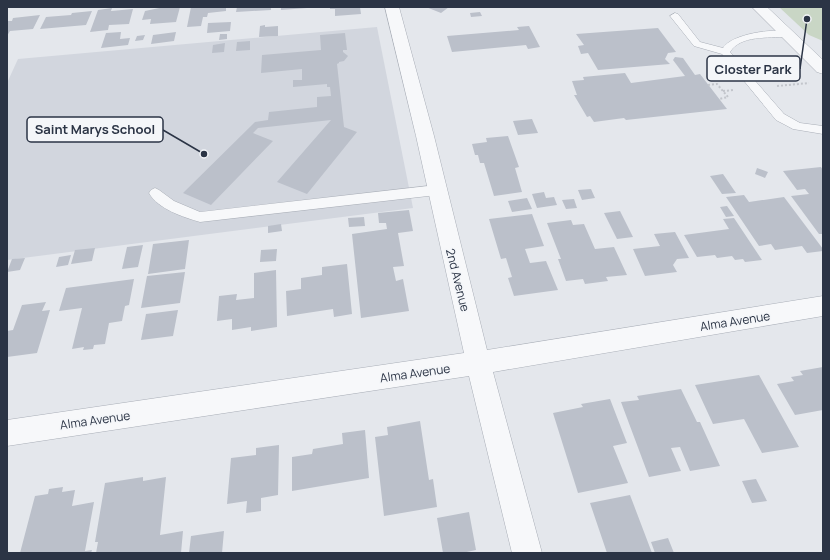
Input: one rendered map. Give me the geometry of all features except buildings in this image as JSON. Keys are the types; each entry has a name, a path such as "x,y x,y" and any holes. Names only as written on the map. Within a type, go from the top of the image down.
{"street":[{"name":"2nd Avenue","path":"392,7 478,363 527,553"},
{"path":"758,7 786,34 820,62"},
{"name":"Alma Avenue","path":"7,434 478,363 823,306"}],"lane":[{"path":"674,16 697,44 724,52 762,98 785,122 800,128 823,130"},
{"path":"724,52 726,47 742,38 786,34"},
{"path":"155,193 168,203 200,217 437,190"}],"path":[{"path":"708,85 717,84 728,97 719,98"}],"shaded area":[{"path":"377,27 413,208 7,260 7,83 18,59"}],"green space":[{"path":"779,7 823,7 823,41 809,35"}],"place":[{"name":"Closter Park","path":"807,19"},
{"name":"Saint Marys School","path":"204,154"}]}
